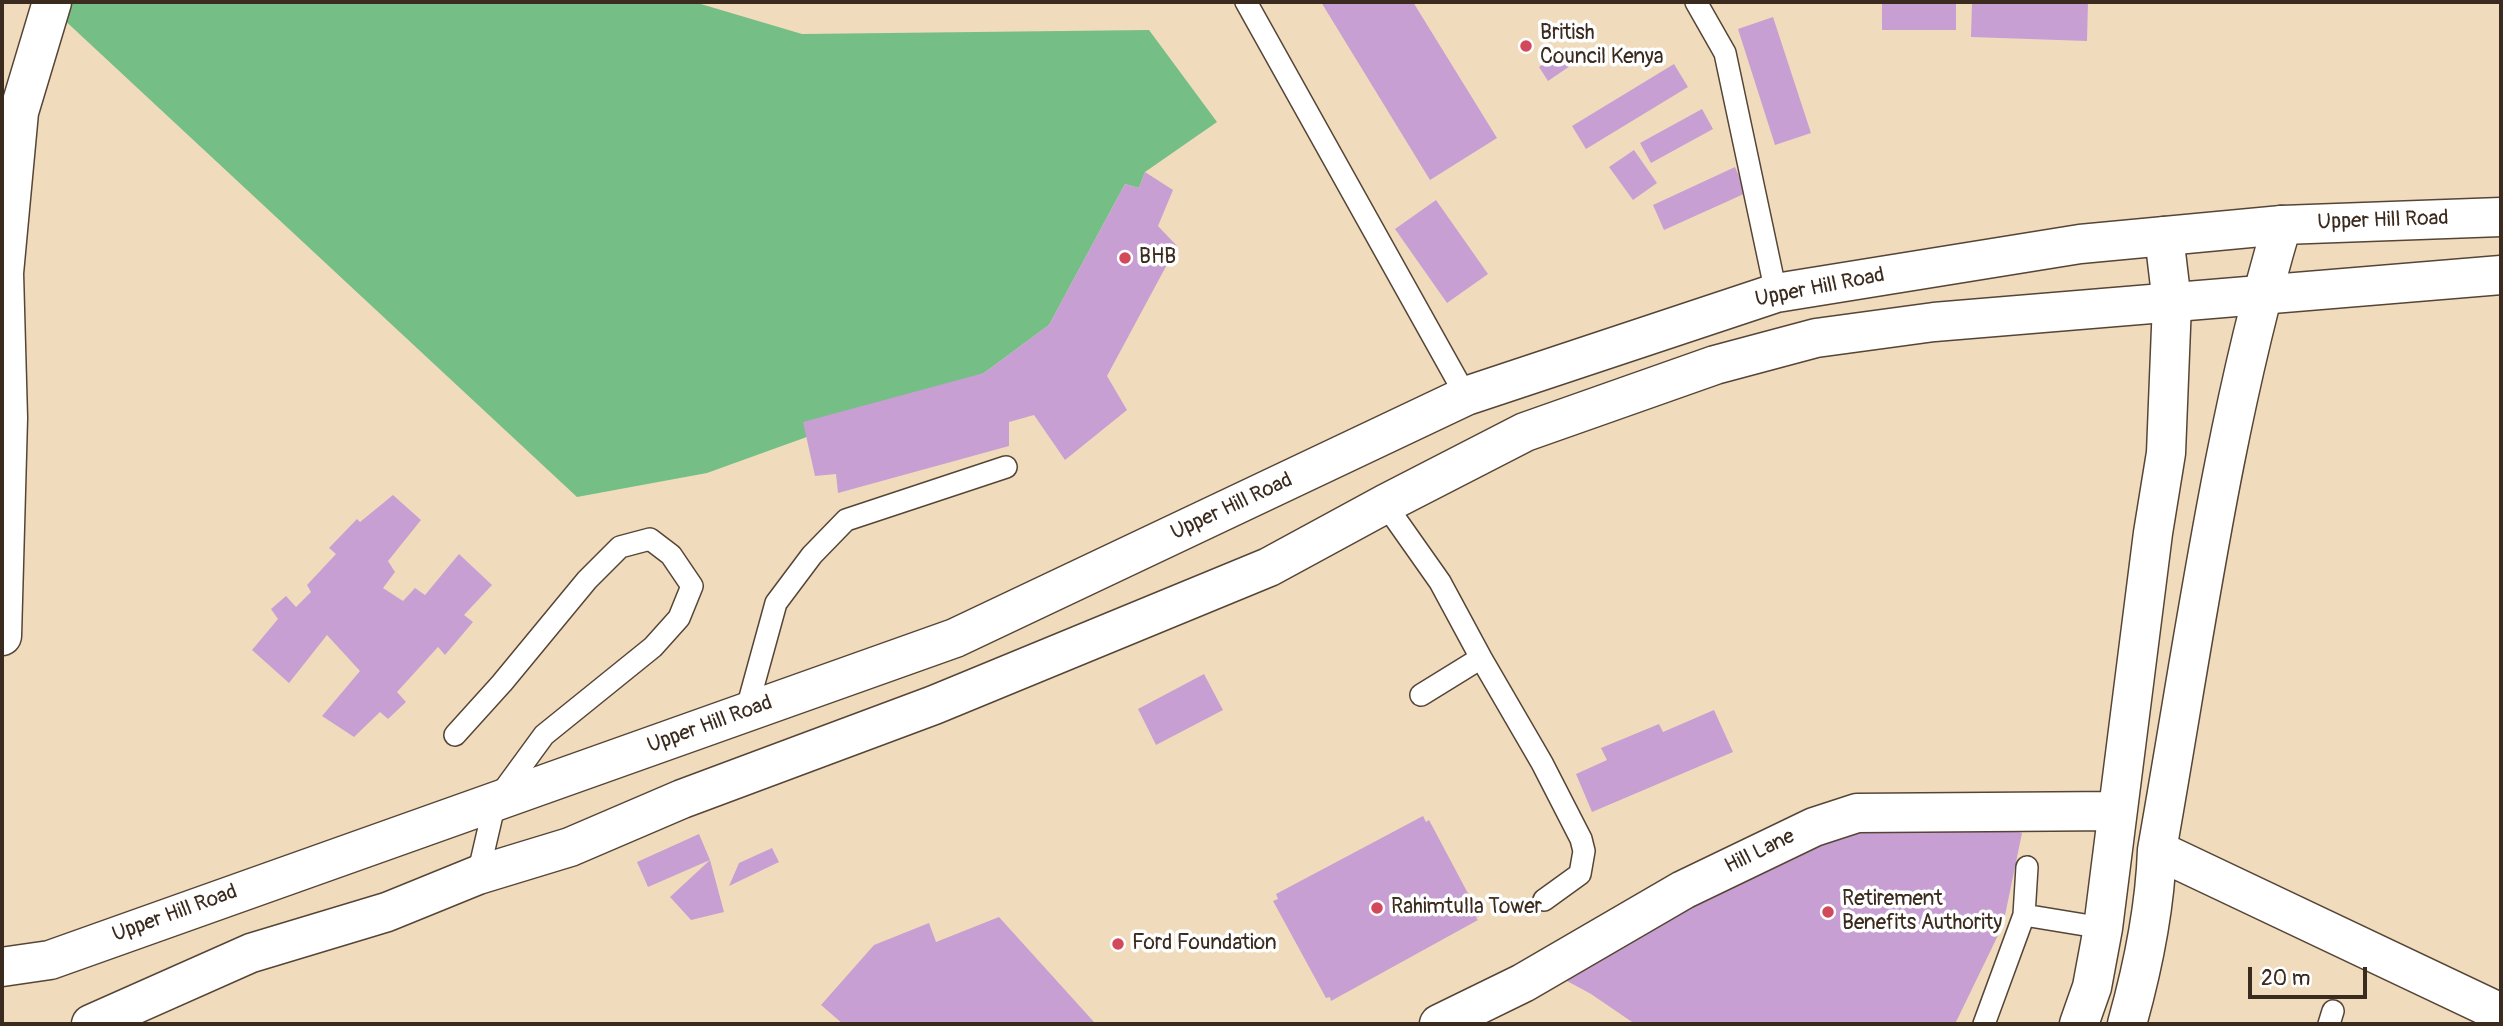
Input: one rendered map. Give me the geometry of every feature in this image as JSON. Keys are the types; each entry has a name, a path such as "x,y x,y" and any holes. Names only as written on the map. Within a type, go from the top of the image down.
{"street":[{"path":"2,636 8,418 4,273 19,113 52,2"},
{"name":"Upper Hill Road","path":"2,967 50,960 955,638 1466,396 1776,293 2080,244 2282,225 2501,217"},
{"path":"2127,1024 2150,924 2156,887 2157,850 2212,533 2261,296 2282,225"},
{"path":"2079,1024 2092,988 2103,928 2153,533 2166,453 2172,303 2164,236"},
{"path":"91,1024 251,953 387,912 478,875 570,847 682,799 960,695 1269,567 1525,432 1715,365 1816,338 1934,322 2501,275"},
{"name":"Hill Lane","path":"1439,1024 1523,983 1683,890 1814,827 1857,813 2117,811"},
{"path":"2157,850 2501,1013"}],"lane":[{"path":"1246,2 1466,396"},
{"path":"1696,2 1725,53 1776,293"},
{"path":"746,712 776,603 812,555 846,520 1006,467"},
{"path":"1385,504 1440,582 1542,763 1581,839 1584,851 1580,874 1544,900"},
{"path":"455,736 587,580 620,547 650,539 671,555 692,586 679,618 653,647 544,735 495,802 478,875"},
{"path":"1420,695 1481,658"},
{"path":"1984,1024 2024,915 2027,867"},
{"path":"2024,915 2103,928"}],"green space":[{"path":"45,2 694,2 802,34 1149,30 1217,122 1145,172 1139,188 1125,184 1049,325 984,373 707,473 577,497"}],"building":[{"path":"1321,2 1413,2 1497,138 1430,180"},
{"path":"1882,2 1956,2 1956,30 1882,30"},
{"path":"1972,2 2088,2 2087,41 1971,37"},
{"path":"1773,17 1811,133 1775,145 1738,29"},
{"path":"1564,50 1573,64 1548,81 1539,67"},
{"path":"1674,64 1688,87 1586,149 1572,126"},
{"path":"1702,109 1713,129 1651,163 1640,143"},
{"path":"1634,150 1657,183 1633,200 1609,167"},
{"path":"1735,167 1746,193 1664,230 1653,205"},
{"path":"1145,172 1173,190 1158,226 1177,246 1107,376 1127,410 1065,460 1034,415 1009,422 1009,446 838,493 836,474 815,476 803,422 984,373 1049,325 1125,184 1139,188"},
{"path":"1436,200 1488,274 1447,303 1395,229"},
{"path":"393,495 421,520 388,561 395,572 383,588 403,601 415,588 425,595 459,554 492,585 464,615 473,622 445,655 438,647 397,692 406,702 388,719 380,712 354,737 322,716 360,671 327,635 289,683 252,650 278,619 271,609 286,596 296,607 311,592 307,585 336,554 329,548 357,519 360,522"},
{"path":"1204,674 1223,710 1156,745 1138,709"},
{"path":"1714,710 1733,752 1592,812 1576,774 1607,760 1601,748 1659,724 1663,732"},
{"name":"Rahimtulla Tower","path":"1423,816 1426,822 1429,820 1480,916 1476,918 1478,920 1331,1001 1330,997 1326,998 1273,901 1278,899 1276,894"},
{"name":"Retirement Benefits Authority","path":"1971,816 2022,833 2003,925 1955,1024 1635,1024 1591,994 1554,974 1671,900 1863,827"},
{"path":"699,834 710,860 648,887 637,862"},
{"path":"772,848 779,862 729,886 739,863"},
{"path":"710,860 724,912 691,920 670,897"},
{"path":"999,917 1094,1022 843,1024 821,1005 874,945 929,923 936,942"}],"place":[{"name":"British Council Kenya","path":"1526,46"},
{"name":"BHB","path":"1125,258"},
{"name":"Rahimtulla Tower","path":"1377,908"},
{"name":"Retirement Benefits Authority","path":"1828,912"},
{"name":"Ford Foundation","path":"1118,944"}]}
